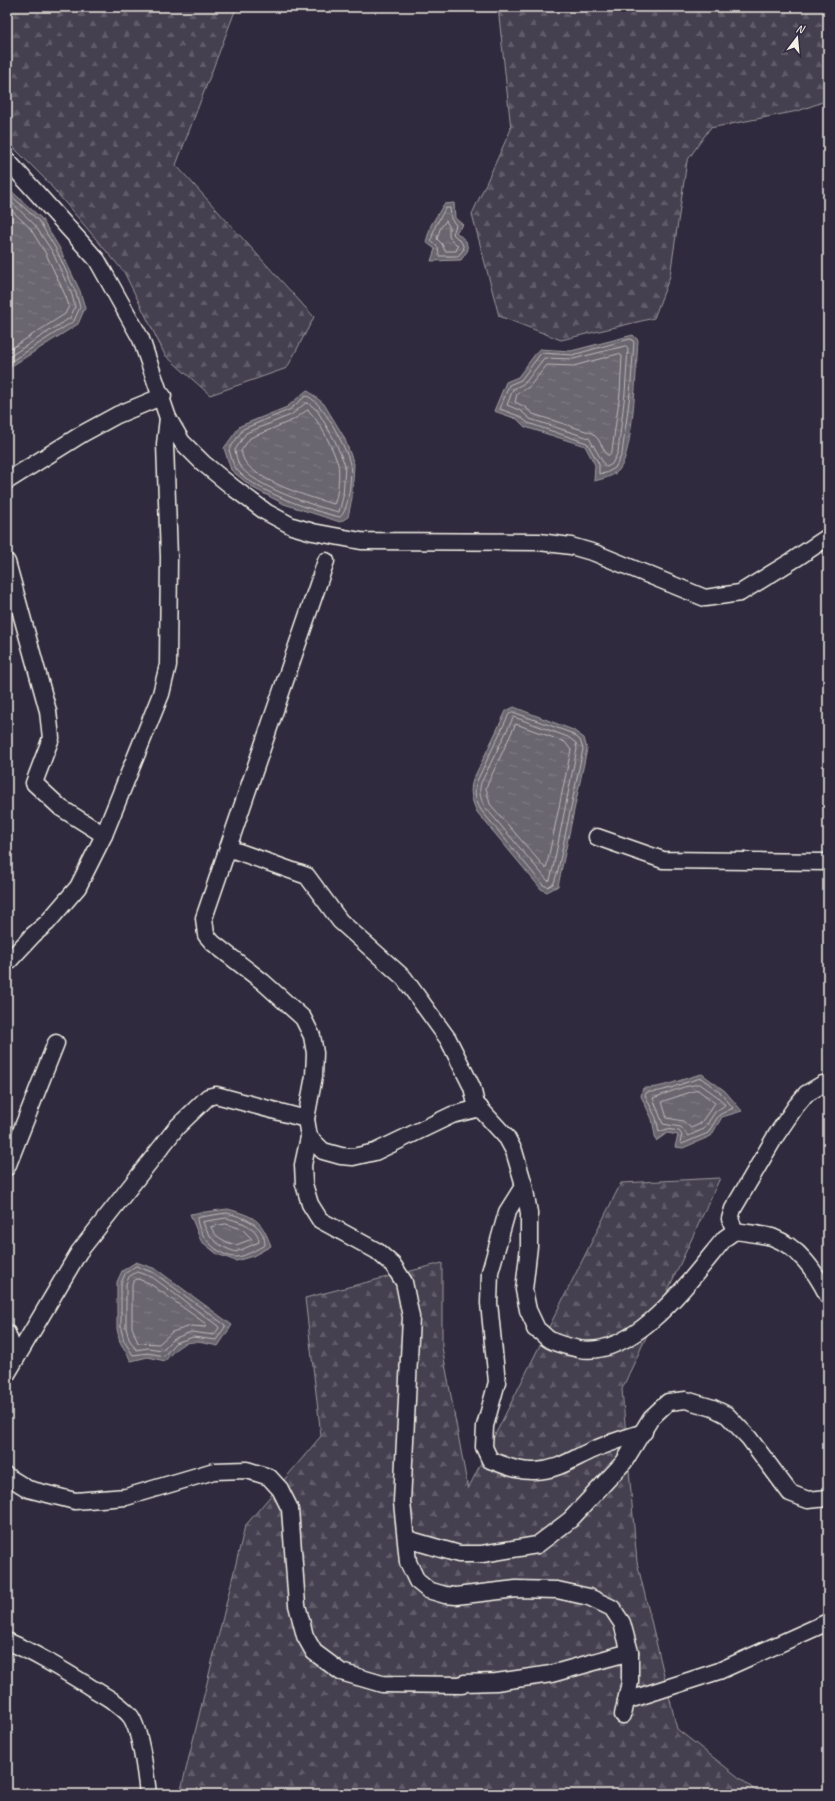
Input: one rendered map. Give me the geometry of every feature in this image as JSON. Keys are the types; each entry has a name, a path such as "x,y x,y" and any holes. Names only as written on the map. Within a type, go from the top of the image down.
{"street":[{"path":"7,160 97,260 141,339 162,396 168,418 182,442 203,464 266,512 292,526 362,541 539,542 570,546 596,553 705,598 740,593 796,559 828,537"},
{"path":"7,481 82,434 117,415 162,396"},
{"path":"7,963 33,934 47,923 78,887 104,835 161,694 168,665 169,557 165,444 168,418"},
{"path":"326,561 204,918 206,935 263,982 303,1018 312,1036 315,1052 314,1076 306,1119 309,1137 303,1165 304,1184 310,1204 320,1220 377,1251 393,1265 404,1282 411,1317 402,1502 407,1539 408,1562 417,1581 428,1590 445,1595 456,1596 516,1589 557,1590 589,1597 612,1608 622,1623 630,1652 630,1682 625,1708 719,1671 828,1622"},
{"path":"7,562 48,711 51,738 34,783 61,808 104,835"},
{"path":"597,837 663,860 828,862"},
{"path":"228,848 307,876 340,921 404,978 448,1039 472,1087 476,1104 507,1138 514,1152 524,1185 529,1213 529,1246 524,1290 528,1310 536,1327 535,1329 549,1340 580,1349 595,1349 612,1345 634,1334 663,1312 725,1238 735,1231 771,1237 793,1248 805,1260 828,1296"},
{"path":"7,1167 56,1043"},
{"path":"735,1231 730,1219 733,1209 775,1137 806,1094 823,1084 828,1086"},
{"path":"7,1374 79,1252 177,1127 208,1097 216,1095 306,1119"},
{"path":"309,1137 323,1151 341,1156 353,1157 375,1152 452,1116 480,1108"},
{"path":"524,1185 507,1212 490,1272 489,1303 497,1382 485,1426 484,1447 490,1460 521,1470 534,1471 549,1469 568,1464 594,1449 644,1432"},
{"path":"7,1332 16,1358"},
{"path":"407,1539 459,1554 482,1554 537,1545 570,1520 624,1462 644,1432 651,1418 668,1402 686,1400 727,1414 749,1438 790,1493 808,1500 828,1498"},
{"path":"7,1476 28,1488 75,1501 126,1497 214,1471 247,1470 269,1477 280,1490 290,1510 297,1605 305,1636 314,1652 341,1672 382,1684 462,1686 464,1684 496,1682 551,1674 630,1652"},
{"path":"7,1641 34,1652 104,1695 130,1717 135,1726 146,1773 148,1794"}],"green space":[{"path":"7,7 245,7 235,11 176,165 314,317 287,368 210,395 165,355 124,272 45,179 7,141"},
{"path":"498,7 828,7 828,100 798,111 710,128 687,161 670,276 654,318 561,340 499,316 472,214 511,129"},
{"path":"720,1178 622,1389 637,1562 677,1729 760,1794 180,1794 245,1526 321,1436 305,1298 442,1263 442,1347 468,1489 621,1183"}],"water":[{"path":"7,187 41,218 59,247 80,291 85,308 78,324 7,369"},
{"path":"454,203 455,218 463,225 456,232 466,241 468,250 461,260 431,261 435,249 426,242 431,225 444,204"},
{"path":"633,335 638,340 631,428 624,460 619,470 614,474 594,481 595,465 585,446 525,427 517,419 494,411 506,382 518,377 539,349 571,351"},
{"path":"307,390 324,404 344,437 354,464 352,498 348,517 340,522 284,504 253,488 231,470 224,448 240,426 287,407"},
{"path":"514,707 573,730 584,738 587,749 558,886 547,892 541,889 477,812 472,796 471,788 473,780 506,711"},
{"path":"702,1074 725,1091 742,1111 722,1117 711,1136 683,1148 675,1147 678,1135 667,1133 656,1141 652,1119 641,1096 643,1088 658,1087"},
{"path":"228,1209 245,1214 256,1220 264,1230 271,1246 253,1256 236,1261 217,1254 201,1241 190,1214"},
{"path":"136,1262 156,1269 232,1325 218,1346 194,1342 188,1343 177,1348 165,1361 148,1357 131,1361 120,1342 117,1329 117,1282 122,1271"}]}
